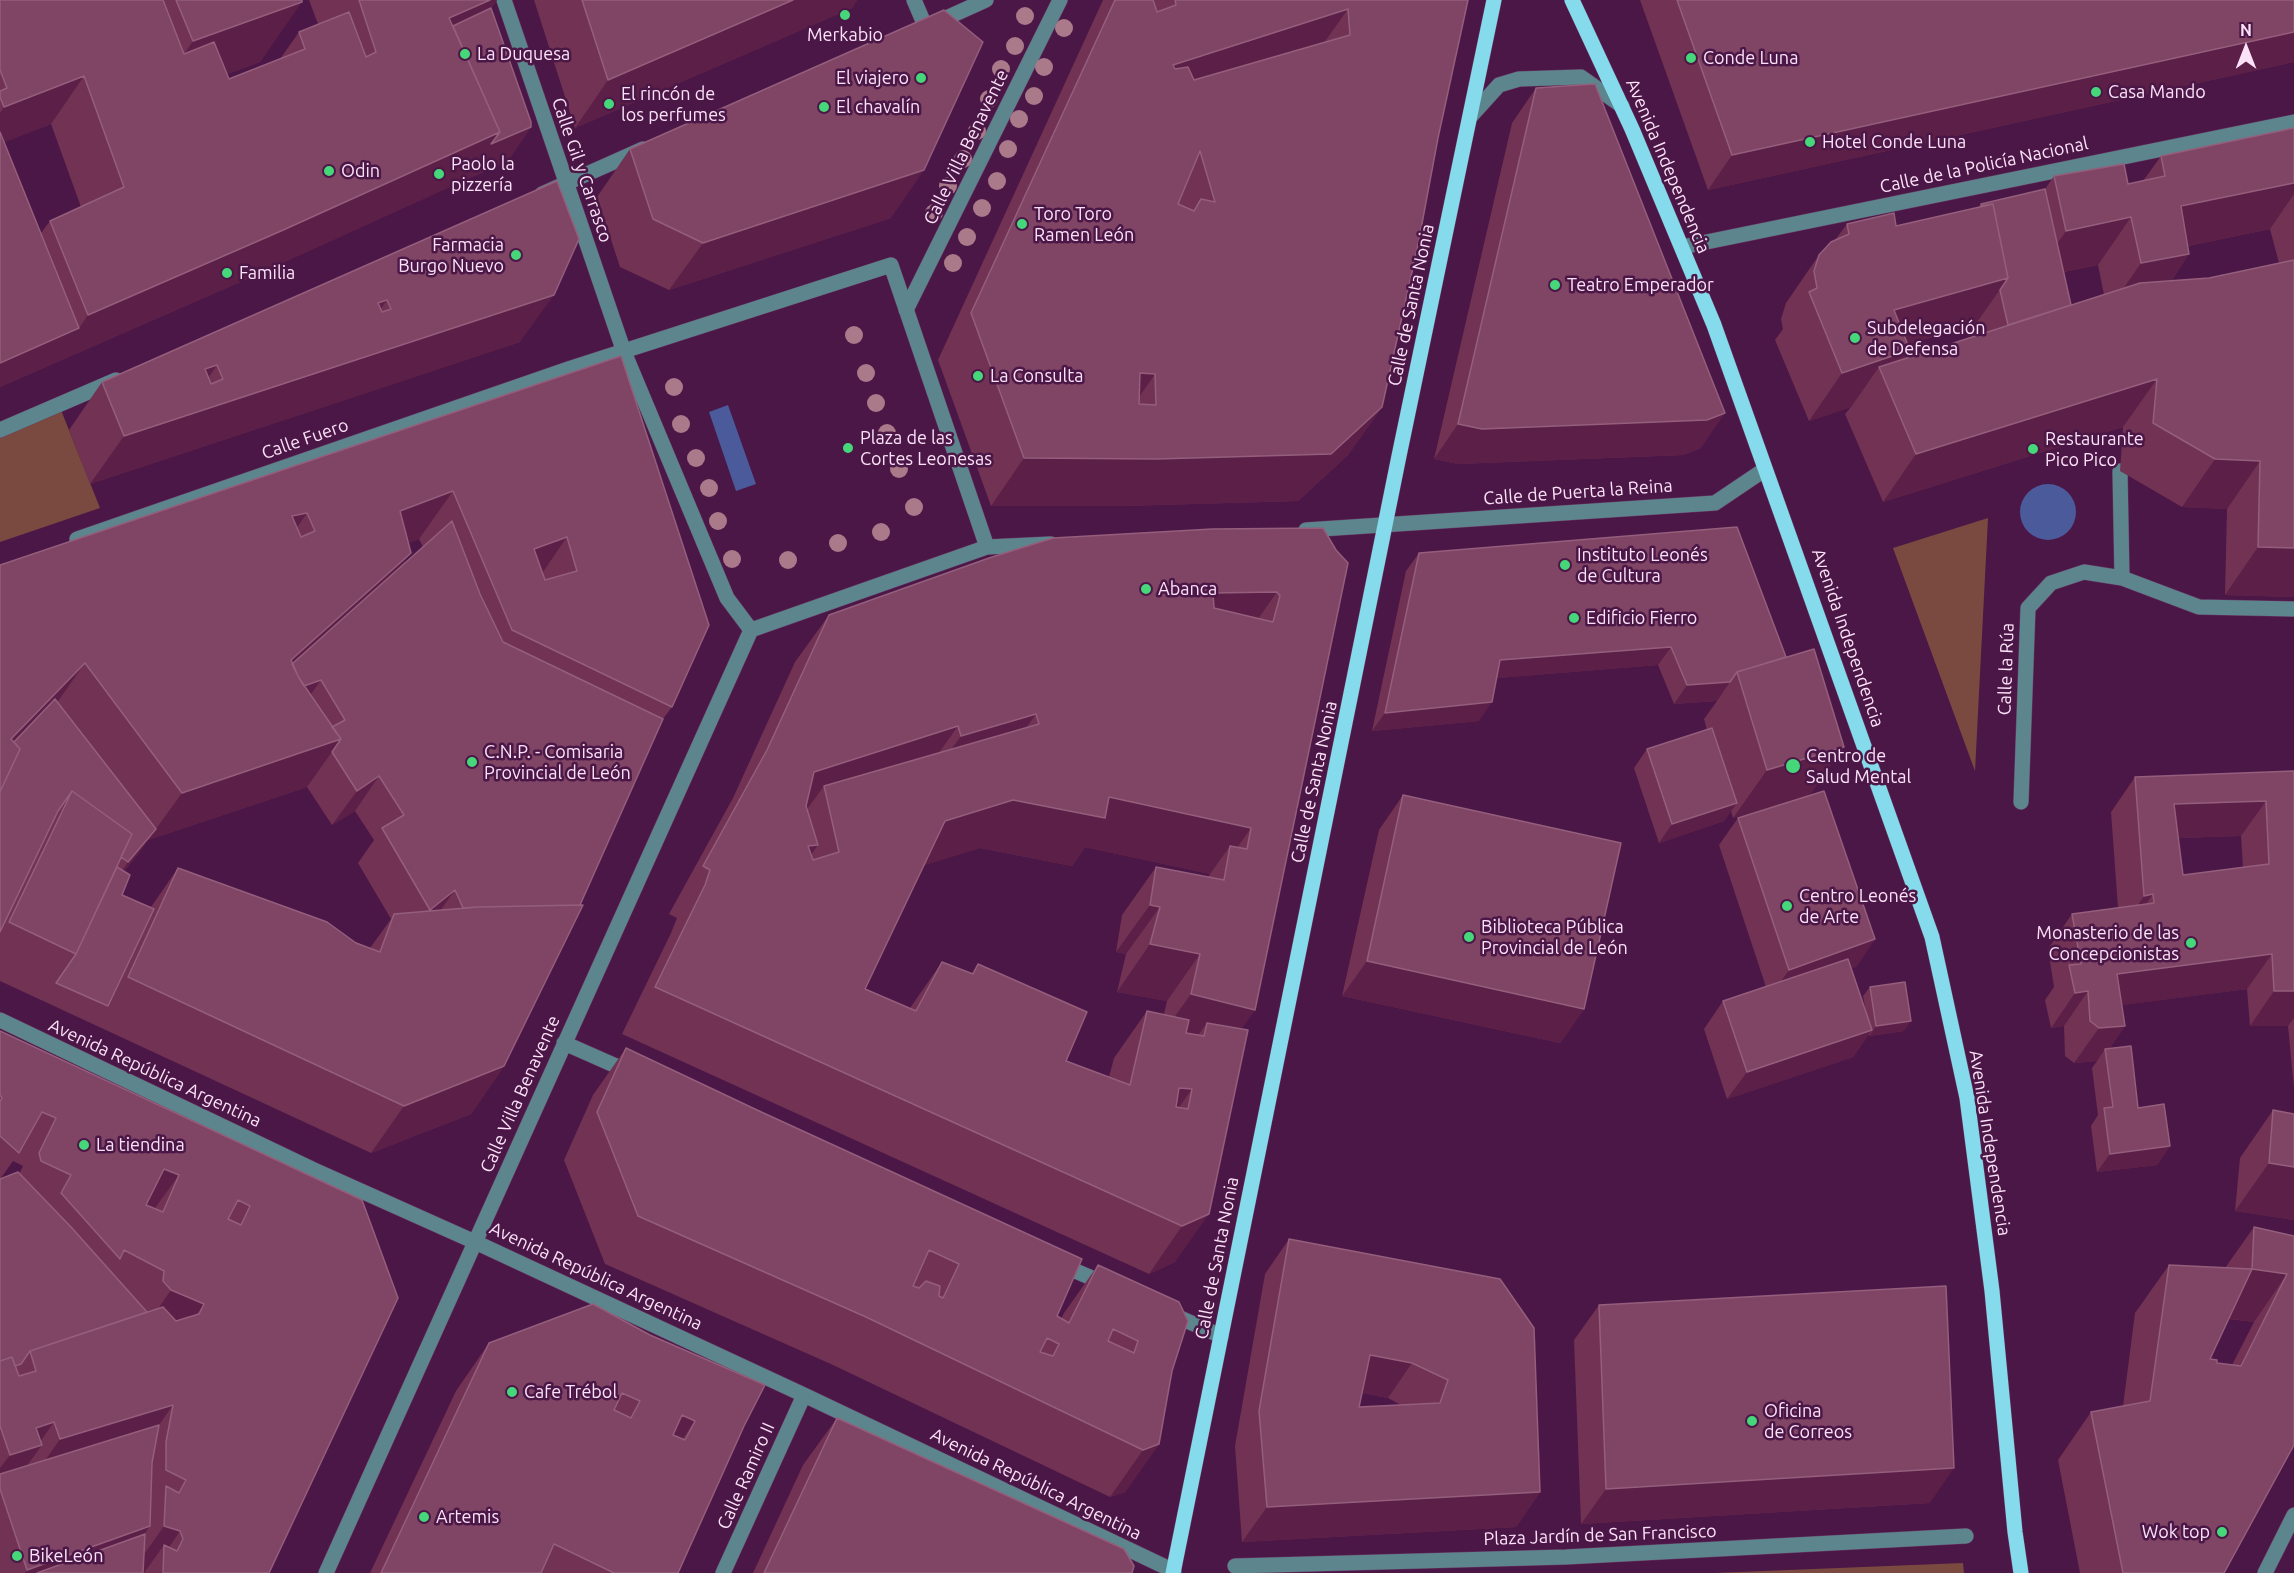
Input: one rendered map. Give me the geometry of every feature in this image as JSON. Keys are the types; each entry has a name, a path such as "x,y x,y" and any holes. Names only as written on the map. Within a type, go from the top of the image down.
{"main road":[{"name":"Calle de Santa Nonia","path":"1174,1572 1385,525 1494,0"},
{"name":"Avenida Independencia","path":"1572,0 1622,106 1714,325 1764,470 1795,547 1932,937 1967,1098 1992,1291 2021,1573"}],"street":[{"name":"Calle Gil y Carrasco","path":"504,0 624,352"},
{"path":"914,0 920,30 986,0"},
{"name":"Calle Villa Benavente","path":"906,310 1060,0"},
{"path":"1471,116 1498,85 1519,79 1581,77 1622,106"},
{"name":"Calle de la Policía Nacional","path":"1682,247 2294,122"},
{"path":"523,202 653,145"},
{"path":"987,547 891,265 624,352 727,598 750,630 987,547 1069,543"},
{"name":"Calle Fuero","path":"67,542 624,352"},
{"path":"0,430 135,372"},
{"name":"Calle de Puerta la Reina","path":"1290,531 1715,503 1764,470"},
{"path":"2120,471 2122,578"},
{"name":"Calle la Rúa","path":"2021,802 2028,608 2051,583 2084,572 2122,578 2199,607 2294,609"},
{"name":"Calle Villa Benavente","path":"326,1573 750,630"},
{"name":"Avenida República Argentina","path":"0,1020 312,1169 804,1395 1174,1572"},
{"path":"564,1044 648,1081"},
{"path":"1049,1259 1125,1293"},
{"path":"1157,1307 1221,1336"},
{"name":"Calle Ramiro II","path":"723,1573 804,1395"},
{"path":"2265,1573 2294,1515"},
{"name":"Plaza Jardín de San Francisco","path":"1235,1566 1566,1557 1966,1536"}],"shaded area":[{"path":"59,405 100,508 0,542 0,430"},
{"path":"1988,518 1975,771 1893,548"},
{"path":"1963,1563 1964,1573 1714,1573"}],"water":[{"path":"728,405 756,484 736,491 709,412"},
{"path":"2048,484 2063,489 2071,497 2076,512 2071,527 2063,535 2048,540 2033,535 2025,527 2020,512 2025,497 2033,489"}],"building":[{"path":"0,0 163,0 184,54 214,42 229,79 305,49 299,32 349,12 366,57 376,52 359,0 490,0 449,18 500,132 88,315 50,221 124,187 84,76 4,107 0,91 7,88 0,70"},
{"path":"176,0 302,0 302,2 193,41"},
{"path":"582,0 793,0 608,80"},
{"path":"1115,0 1153,0 1157,12 1176,5 1175,0 1468,0 1382,407 1331,454 1157,459 1024,458 971,313","holes":["1348,9 1350,35 1194,80 1188,67 1175,69 1173,65","1200,151 1215,202 1201,199 1194,211 1178,204","1140,373 1155,374 1156,405 1139,404"]},
{"name":"Hotel Conde Luna","path":"1677,0 2294,0 2294,32 1732,155"},
{"path":"491,8 531,127 491,144 500,132 453,26"},
{"path":"944,10 983,42 924,170 703,243 653,219 630,149"},
{"name":"Teatro Emperador","path":"1595,84 1725,413 1707,420 1482,429 1458,424 1536,88"},
{"path":"2294,128 2294,183 2181,206 2189,254 2141,263 2131,217 2066,231 2054,176 2124,164 2128,184 2165,176 2161,156"},
{"path":"0,132 79,328 0,363"},
{"path":"557,181 579,239 554,295 124,436 102,382","holes":["387,300 391,309 382,312 378,303","217,365 223,379 211,384 205,369"]},
{"path":"2045,189 2071,305 2008,325 2000,290 2008,278 1993,204 1981,206 1981,204"},
{"path":"1993,204 2008,278 1894,310 1910,350 1842,373 1809,292 1817,288 1814,271 1819,255 1831,242 1849,234 1847,224 1894,213 1896,226"},
{"path":"2294,260 2294,548 2258,547 2260,461 2215,459 2153,423 2157,379 1916,454 1879,367 2140,283 2209,278"},
{"path":"621,356 709,625 672,707 512,630 453,491 400,511 411,553 291,660 299,678 341,739 182,793 85,663 11,739 20,749 0,792 0,565","holes":["307,513 315,531 301,537 292,516","567,537 577,571 545,580 534,549"]},
{"name":"C.N.P. - Comisaria Provincial de León","path":"452,521 480,594 503,642 663,719 580,905 463,908 455,890 430,910 382,828 404,815 379,776 357,791 332,752 341,739 332,727 345,720 321,680 304,686 292,664"},
{"name":"Edificio Fierro","path":"1737,527 1786,657 1737,672 1730,682 1687,685 1671,647 1500,660 1492,702 1385,713 1419,553"},
{"path":"1323,528 1336,550 1348,563 1255,1010 1191,994 1200,954 1150,944 1160,907 1150,905 1156,867 1224,880 1230,846 1247,849 1251,828 1109,797 1105,818 1013,800 945,821 865,989 916,1011 942,962 973,974 978,964 1087,1012 1066,1061 1130,1085 1147,1011 1189,1020 1186,1033 1204,1036 1207,1023 1248,1030 1209,1214 1182,1226 655,987 705,885 710,870 703,866 767,750 829,615 989,558 1053,538 1212,529","holes":["1277,592 1280,596 1273,622 1214,608 1213,593","1036,714 1039,724 824,786 839,852 813,860 808,846 818,845 806,806 814,772 958,726 961,736","1179,1088 1192,1089 1188,1109 1176,1107"]},
{"path":"1814,649 1844,747 1767,770 1737,672"},
{"path":"55,699 156,829 128,862 121,857 132,834 72,791 58,811 0,932 0,792 20,749 14,742"},
{"path":"1712,728 1737,803 1672,824 1647,749"},
{"path":"2294,771 2294,991 2274,991 2272,954 2117,974 2125,1026 2099,1028 2090,1021 2088,991 2075,993 2069,965 2081,964 2072,914 2154,903 2153,894 2144,896 2135,777","holes":["2266,801 2269,864 2183,875 2174,804"]},
{"path":"72,791 132,834 76,954 9,922"},
{"name":"Centro Leonés de Arte","path":"1824,791 1875,939 1789,970 1738,818"},
{"name":"Biblioteca Pública Provincial de León","path":"1403,795 1621,843 1584,1009 1367,961"},
{"path":"117,867 130,875 122,895 154,909 108,1006 56,983 76,954"},
{"path":"178,868 327,922 356,943 380,952 394,914 478,907 583,905 504,1066 404,1106 128,977"},
{"path":"1848,959 1872,1030 1747,1072 1723,1001"},
{"path":"1905,982 1911,1021 1876,1026 1870,987"},
{"path":"0,1031 362,1200 398,1298 269,1573 163,1573 164,1545 177,1551 183,1539 180,1531 164,1526 166,1486 179,1493 186,1480 166,1470 166,1442 173,1405 60,1439 54,1422 36,1428 42,1445 10,1455 0,1426 0,1361 12,1357 19,1376 36,1371 30,1351 163,1307 176,1321 199,1314 204,1304 171,1290 163,1281 164,1271 124,1250 120,1259 61,1193 71,1175 41,1161 39,1153 56,1118 42,1112 19,1153 0,1136 2,1098 0,1095","holes":["164,1169 179,1175 163,1212 146,1205","238,1200 250,1206 241,1225 228,1219"]},
{"path":"2131,1046 2138,1108 2164,1104 2170,1146 2110,1154 2104,1108 2113,1107 2105,1049"},
{"path":"626,1048 1082,1259 1057,1316 1069,1323 1098,1265 1179,1302 1188,1321 1172,1371 1159,1444 1143,1450 866,1317 638,1216 597,1112","holes":["929,1250 959,1264 943,1298 939,1296 940,1286 926,1281 919,1288 913,1286","1113,1329 1138,1341 1134,1353 1108,1341","1047,1338 1059,1344 1053,1356 1040,1352"]},
{"path":"2273,1110 2294,1114 2294,1167 2269,1163"},
{"path":"18,1172 147,1312 30,1351 21,1364 15,1366 12,1357 0,1361 0,1179"},
{"path":"2254,1227 2294,1236 2294,1445 2224,1573 2123,1573 2091,1412 2150,1401 2169,1265 2252,1269","holes":["2252,1269 2287,1274 2241,1366 2217,1363 2217,1360 2210,1359"]},
{"path":"1289,1239 1500,1279 1534,1328 1540,1492 1267,1507 1259,1411","holes":["1370,1355 1412,1363 1448,1380 1440,1403 1359,1407"]},
{"name":"Oficina de Correos","path":"1946,1286 1954,1468 1606,1489 1599,1305"},
{"path":"593,1304 650,1335 765,1385 744,1426 678,1573 614,1573 554,1544 541,1573 381,1573 489,1343","holes":["622,1393 640,1401 631,1418 614,1410","682,1415 695,1421 685,1440 673,1435"]},
{"path":"837,1418 1124,1549 1134,1566 1132,1573 764,1573"},
{"path":"159,1425 152,1463 150,1526 27,1570 0,1489 0,1474"},
{"path":"145,1534 143,1573 37,1573"}],"place":[{"name":"Merkabio","path":"845,15"},
{"name":"La Duquesa","path":"465,54"},
{"name":"Conde Luna","path":"1691,58"},
{"name":"El viajero","path":"921,78"},
{"name":"Casa Mando","path":"2096,92"},
{"name":"El rincón de los perfumes","path":"609,104"},
{"name":"El chavalín","path":"824,107"},
{"name":"Hotel Conde Luna","path":"1810,142"},
{"name":"Odin","path":"329,171"},
{"name":"Paolo la pizzería","path":"439,174"},
{"name":"Toro Toro Ramen León","path":"1022,224"},
{"name":"Farmacia Burgo Nuevo","path":"516,255"},
{"name":"Familia","path":"227,273"},
{"name":"Teatro Emperador","path":"1555,285"},
{"name":"Subdelegación de Defensa","path":"1855,338"},
{"name":"La Consulta","path":"978,376"},
{"name":"Plaza de las Cortes Leonesas","path":"848,448"},
{"name":"Restaurante Pico Pico","path":"2033,449"},
{"name":"Instituto Leonés de Cultura","path":"1565,565"},
{"name":"Abanca","path":"1146,589"},
{"name":"Edificio Fierro","path":"1574,618"},
{"name":"C.N.P. - Comisaria Provincial de León","path":"472,762"},
{"name":"Centro de Salud Mental","path":"1793,766"},
{"name":"Centro Leonés de Arte","path":"1787,906"},
{"name":"Biblioteca Pública Provincial de León","path":"1469,937"},
{"name":"Monasterio de las Concepcionistas","path":"2191,943"},
{"name":"La tiendina","path":"84,1145"},
{"name":"Cafe Trébol","path":"512,1392"},
{"name":"Oficina de Correos","path":"1752,1421"},
{"name":"Artemis","path":"424,1517"},
{"name":"Wok top","path":"2222,1532"},
{"name":"BikeLeón","path":"17,1556"}]}
